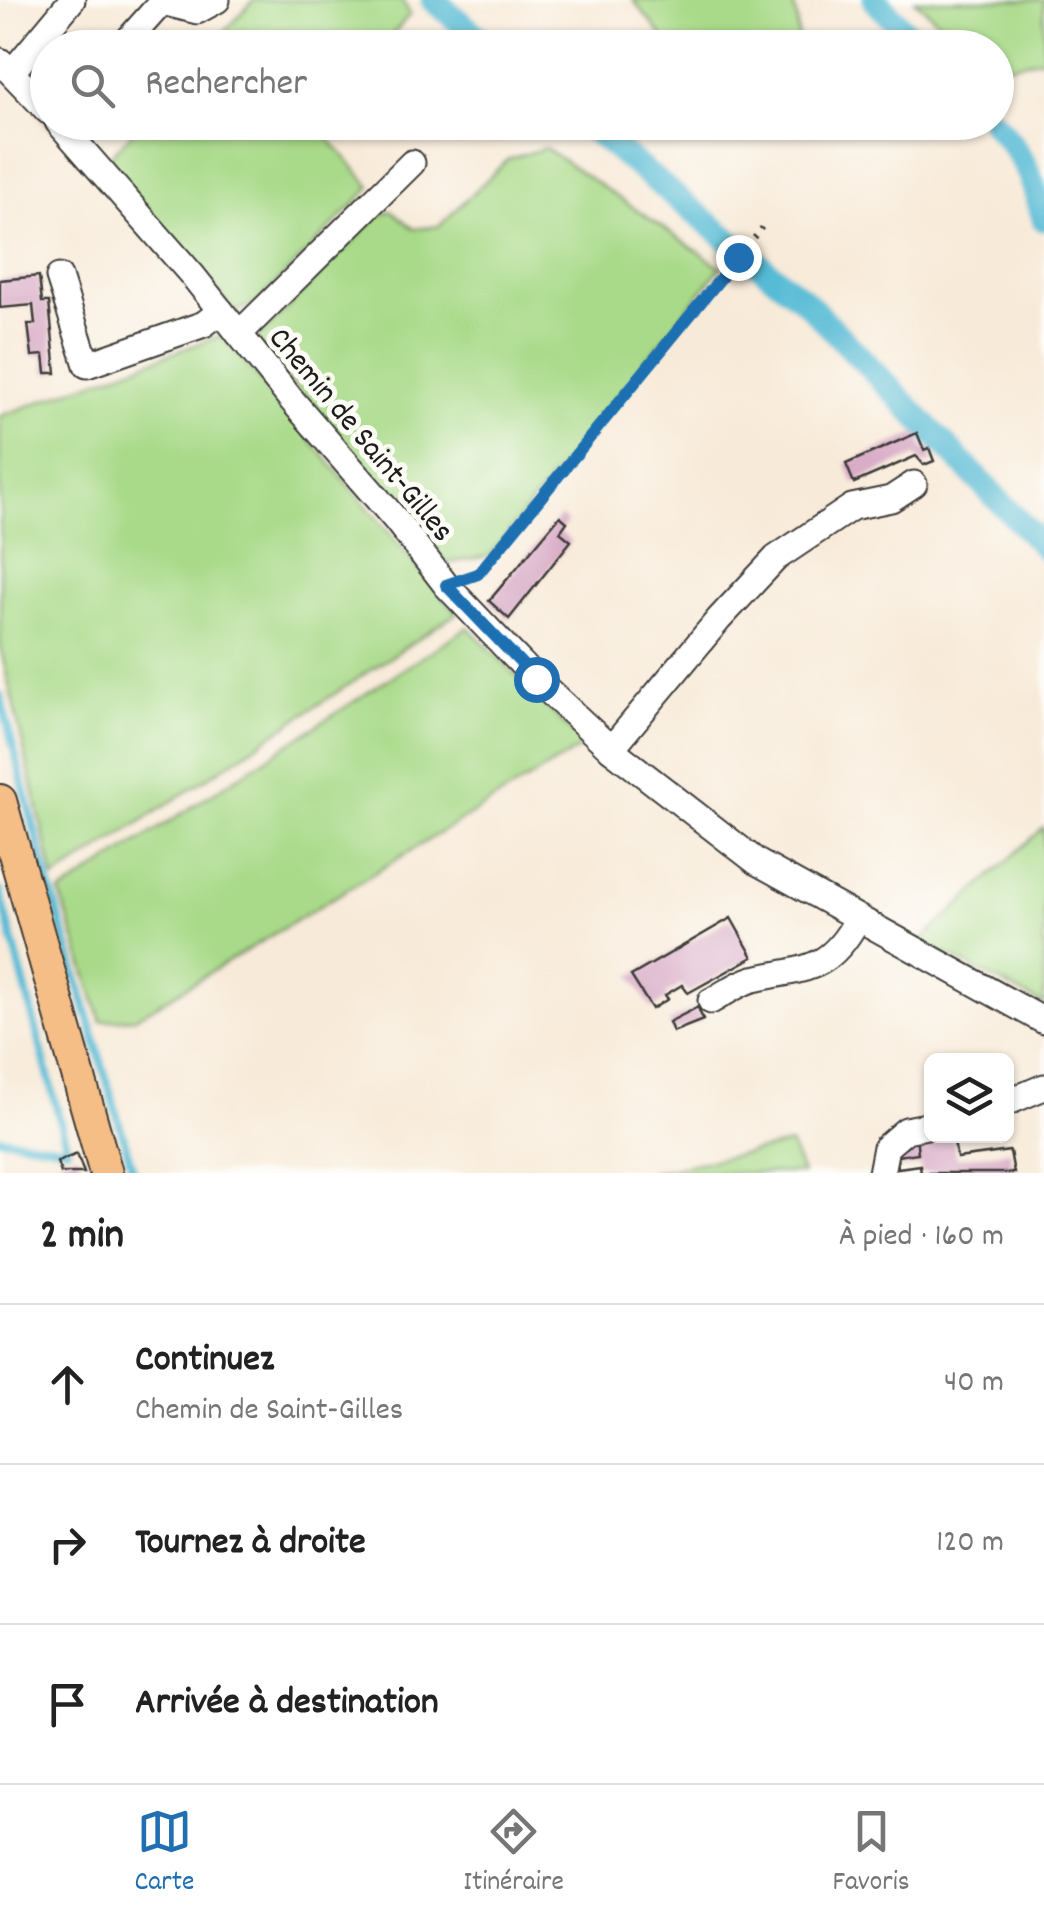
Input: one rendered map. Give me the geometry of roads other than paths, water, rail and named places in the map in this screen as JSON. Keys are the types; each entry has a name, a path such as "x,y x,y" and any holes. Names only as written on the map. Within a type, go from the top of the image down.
{"main road":[{"path":"0,800 5,840 106,1173"}],"street":[{"path":"42,30 72,0"},
{"path":"138,30 162,2 198,11 217,0"},
{"path":"30,42 6,66 30,92"},
{"name":"Chemin de Saint-Gilles","path":"74,140 396,520 446,585 536,679 611,749 757,862 1044,1020"},
{"path":"240,334 412,163"},
{"path":"59,277 87,365 204,324 221,311"},
{"path":"611,749 719,618 776,558 852,507 891,500 914,484"},
{"path":"710,1001 750,980 774,977 830,958 857,920"},
{"path":"1014,1100 1044,1087"},
{"path":"881,1173 886,1147 906,1130 924,1127"}],"waterway":[{"path":"433,0 469,30"},
{"path":"875,0 904,30"},
{"path":"605,140 807,303 1044,547"},
{"path":"1009,140 1026,167 1044,219"},
{"path":"0,695 44,866 134,1173"},
{"path":"0,891 67,1148 0,1138"}]}
